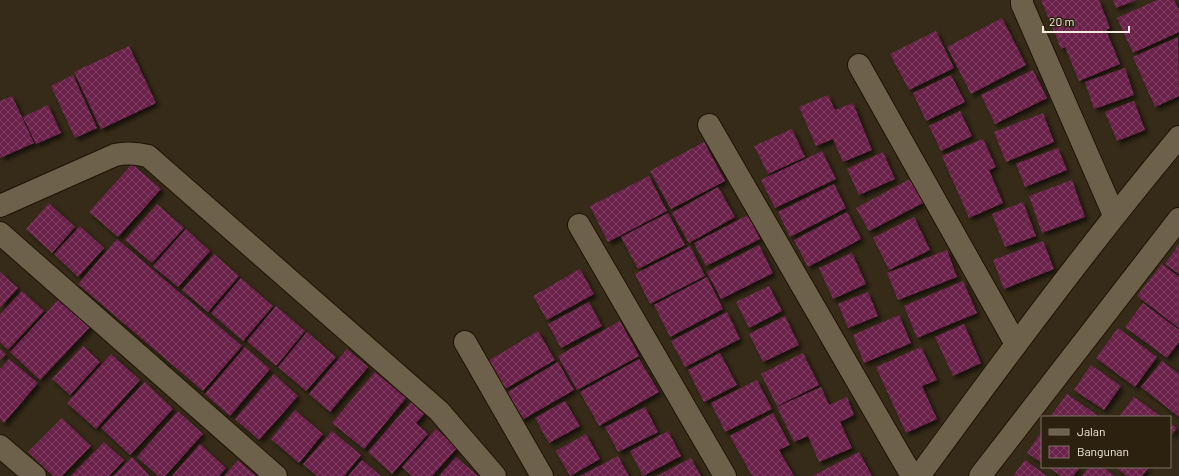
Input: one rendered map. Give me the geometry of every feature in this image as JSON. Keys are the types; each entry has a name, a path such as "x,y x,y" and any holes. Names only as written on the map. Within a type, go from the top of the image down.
{"street":[{"path":"1022,0 1022,4 1114,215"},
{"path":"859,65 1016,344"},
{"path":"709,125 912,476"},
{"path":"919,476 1016,344 1114,215 1179,137"},
{"path":"0,206 115,155 124,152 148,156 439,411 495,476"},
{"path":"980,476 1179,219"},
{"path":"579,225 725,476"},
{"path":"0,233 276,476"},
{"path":"465,342 542,476"},
{"path":"0,446 35,476"}],"building":[{"path":"1041,0 1099,0 1110,28 1106,30 1120,64 1079,81 1065,47 1061,49"},
{"path":"1113,0 1136,0 1116,8"},
{"path":"1157,0 1174,0 1179,10 1179,32 1133,53 1117,18"},
{"path":"1002,18 1026,65 971,94 947,47"},
{"path":"936,31 954,68 909,90 890,54"},
{"path":"1178,37 1179,96 1155,107 1133,57"},
{"path":"129,46 156,103 101,129 74,72"},
{"path":"1125,68 1134,95 1094,109 1085,82"},
{"path":"1033,70 1047,98 995,124 981,95"},
{"path":"73,75 97,128 75,138 51,86"},
{"path":"951,75 965,102 926,121 913,93"},
{"path":"828,95 835,110 853,103 872,150 843,162 833,139 816,146 799,107"},
{"path":"12,96 34,143 0,158 0,101"},
{"path":"1134,101 1145,130 1117,141 1105,112"},
{"path":"48,105 61,133 36,144 23,117"},
{"path":"960,111 972,136 941,151 929,126"},
{"path":"1043,113 1054,142 1006,162 994,132"},
{"path":"792,129 805,157 768,174 754,146"},
{"path":"983,139 996,167 989,170 1003,203 969,218 942,156"},
{"path":"704,142 725,181 671,209 650,171"},
{"path":"1058,148 1067,170 1025,187 1016,164"},
{"path":"822,151 836,179 775,208 761,180"},
{"path":"883,152 895,179 859,195 847,169"},
{"path":"132,164 161,189 118,237 89,212"},
{"path":"649,176 667,211 608,242 590,206"},
{"path":"910,179 923,203 869,231 856,208"},
{"path":"1072,180 1085,217 1042,233 1029,196"},
{"path":"834,184 846,208 790,237 778,212"},
{"path":"718,187 735,217 689,243 672,213"},
{"path":"1023,202 1036,236 1005,247 992,214"},
{"path":"49,203 75,227 52,253 26,229"},
{"path":"157,204 184,228 152,263 125,240"},
{"path":"847,212 861,239 808,267 794,240"},
{"path":"668,213 685,245 638,269 621,237"},
{"path":"748,215 760,239 706,266 694,243"},
{"path":"914,217 930,250 889,270 873,238"},
{"path":"80,226 104,248 78,277 54,254"},
{"path":"186,229 210,251 178,287 153,266"},
{"path":"117,239 242,346 203,391 78,284"},
{"path":"1043,241 1054,269 1004,289 993,260"},
{"path":"1179,244 1179,274 1165,264"},
{"path":"759,245 773,273 721,299 707,272"},
{"path":"690,246 705,276 650,304 635,274"},
{"path":"947,250 957,277 898,300 887,273"},
{"path":"852,253 866,284 833,299 819,268"},
{"path":"214,254 239,276 208,312 182,290"},
{"path":"1162,264 1179,277 1179,328 1137,296"},
{"path":"580,269 594,294 547,320 533,296"},
{"path":"0,272 18,288 0,308"},
{"path":"707,277 723,309 670,337 654,305"},
{"path":"241,278 273,306 243,341 211,313"},
{"path":"963,281 977,313 917,338 904,306"},
{"path":"769,286 782,311 749,328 736,302"},
{"path":"22,291 44,311 8,350 0,342 0,314"},
{"path":"868,292 878,316 848,328 838,304"},
{"path":"61,297 92,325 40,380 10,352"},
{"path":"589,302 602,326 561,348 548,324"},
{"path":"1143,303 1179,330 1179,342 1167,358 1125,327"},
{"path":"276,306 305,331 276,366 247,341"},
{"path":"727,312 740,339 685,367 671,341"},
{"path":"899,315 911,343 864,363 853,335"},
{"path":"785,316 799,345 763,362 749,334"},
{"path":"620,321 639,356 577,390 558,356"},
{"path":"964,324 981,363 953,376 935,337"},
{"path":"1118,328 1157,357 1135,387 1096,358"},
{"path":"538,331 555,360 505,389 488,361"},
{"path":"307,332 336,357 306,391 278,367"},
{"path":"83,346 100,362 70,395 52,379"},
{"path":"245,347 270,369 230,416 205,394"},
{"path":"921,347 937,380 922,386 937,419 906,433 876,367"},
{"path":"0,349 6,354 0,360"},
{"path":"347,349 368,367 330,412 309,394"},
{"path":"720,353 737,385 704,402 688,370"},
{"path":"803,353 819,385 777,406 761,374"},
{"path":"111,354 140,380 96,429 67,403"},
{"path":"9,359 38,383 4,423 0,419 0,369"},
{"path":"639,359 659,392 599,426 580,392"},
{"path":"1162,361 1179,374 1179,417 1141,387"},
{"path":"558,362 574,390 522,420 506,393"},
{"path":"1091,365 1121,386 1104,410 1074,390"},
{"path":"375,372 406,398 364,449 332,423"},
{"path":"274,374 298,396 259,440 235,419"},
{"path":"757,380 772,409 725,432 711,403"},
{"path":"145,382 173,409 130,455 101,428"},
{"path":"821,387 829,405 847,397 854,415 840,422 852,448 819,462 808,436 794,442 777,407"},
{"path":"1067,394 1097,415 1096,416 1051,416"},
{"path":"1134,397 1161,416 1120,416"},
{"path":"412,401 425,413 416,423 428,434 392,474 368,452"},
{"path":"565,401 580,426 549,443 535,418"},
{"path":"645,407 658,432 618,452 605,427"},
{"path":"295,410 323,434 299,463 271,439"},
{"path":"178,411 203,434 165,476 158,476 137,457"},
{"path":"773,413 790,445 779,450 794,476 752,476 730,436"},
{"path":"62,418 91,446 62,476 53,476 28,452"},
{"path":"1171,424 1177,428 1171,436"},
{"path":"436,429 457,448 432,476 412,476 402,467"},
{"path":"332,431 361,455 344,476 317,476 303,464"},
{"path":"668,431 681,456 643,476 630,451"},
{"path":"1041,432 1041,462 1027,453"},
{"path":"586,434 600,459 570,476 556,451"},
{"path":"104,442 124,460 109,476 71,476"},
{"path":"200,444 226,468 219,476 172,476"},
{"path":"859,452 872,476 812,476"},
{"path":"618,456 629,476 580,476"},
{"path":"132,457 150,476 113,476"},
{"path":"456,457 478,476 439,476"},
{"path":"691,458 701,476 657,476"},
{"path":"238,460 256,476 224,476"},
{"path":"362,460 381,476 348,476"},
{"path":"1025,460 1047,476 1013,476"},
{"path":"1049,468 1079,468 1073,476 1061,476"},
{"path":"1088,468 1104,468 1115,476 1082,476"},
{"path":"1116,468 1148,468 1142,476 1127,476"}]}
